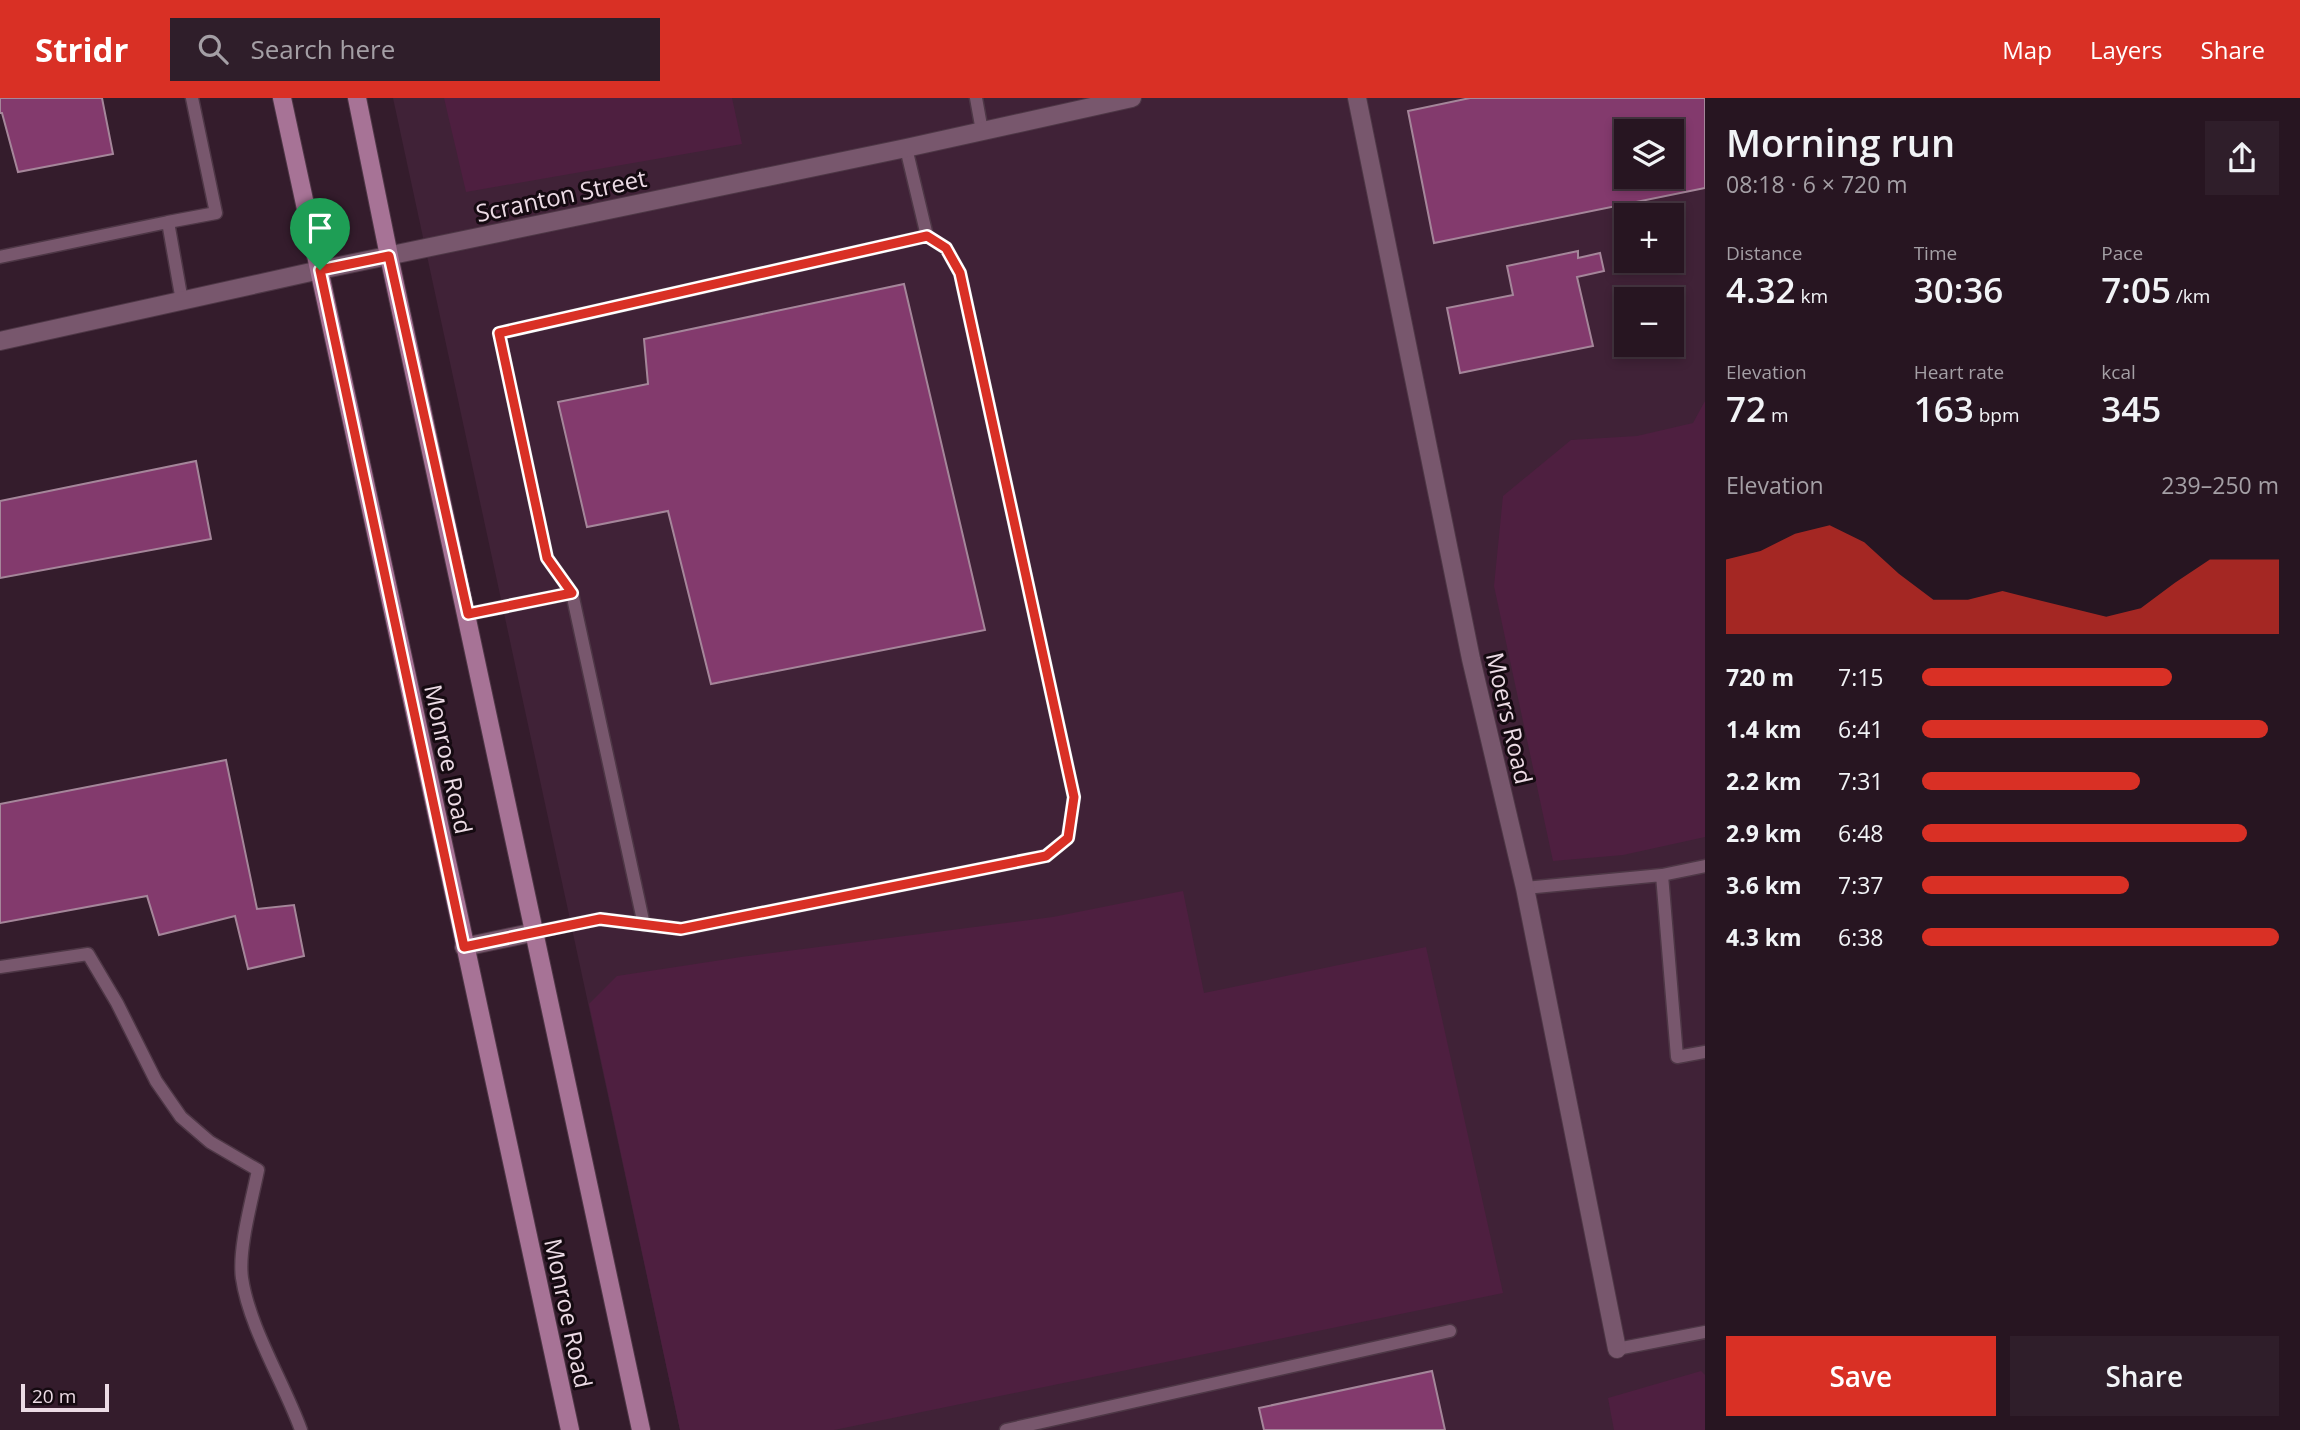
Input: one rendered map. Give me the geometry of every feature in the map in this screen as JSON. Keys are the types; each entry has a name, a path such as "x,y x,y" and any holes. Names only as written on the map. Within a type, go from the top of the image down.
{"main road":[{"name":"Monroe Road","path":"282,98 570,1430"},
{"name":"Monroe Road","path":"357,98 642,1430"}],"street":[{"name":"Scranton Street","path":"0,341 320,270 1132,98"},
{"name":"Moers Road","path":"1357,98 1471,659 1525,888 1616,1349"},
{"path":"464,947 535,932"}],"lane":[{"path":"0,257 216,213 192,98"},
{"path":"976,98 982,131"},
{"path":"535,932 600,919 681,929 1046,856 1068,838 1074,797 960,273 946,248 927,236 906,148"},
{"path":"168,222 182,301"},
{"path":"644,925 572,593 547,558 499,333 927,236"},
{"path":"468,614 572,593"},
{"path":"1525,888 1662,875 1705,866"},
{"path":"1662,875 1677,1056 1705,1052"},
{"path":"0,967 88,954 117,1003 156,1081 181,1117 210,1142 258,1170 243,1255 242,1278 254,1317 301,1430"},
{"path":"1006,1430 1450,1331"},
{"path":"1616,1349 1705,1332"}],"shaded area":[{"path":"393,98 1705,98 1705,1430 680,1430"},
{"path":"444,98 732,98 742,144 466,192"},
{"path":"1705,401 1705,837 1623,855 1553,861 1494,586 1503,496 1571,440 1637,436 1693,423"},
{"path":"1183,891 1204,993 1426,947 1503,1293 834,1430 680,1430 589,1004 617,976 741,957 1053,917"},
{"path":"1701,1371 1705,1375 1705,1430 1614,1430 1608,1398"}],"building":[{"path":"0,98 102,98 113,154 18,172 0,113"},
{"path":"1470,98 1705,98 1705,188 1631,203 1614,203 1614,206 1434,243 1408,111"},
{"path":"1578,251 1578,258 1600,253 1604,271 1577,277 1593,346 1460,373 1447,308 1513,295 1507,266"},
{"path":"904,284 985,630 711,684 668,511 587,527 558,402 648,384 644,339"},
{"path":"196,461 211,539 0,578 0,501"},
{"path":"226,760 257,909 294,905 304,956 248,969 235,916 159,935 147,896 0,923 0,804"},
{"path":"1432,1371 1445,1430 1264,1430 1259,1408"}],"route":[{"path":"927,236 946,248 960,273 1074,797 1068,838 1046,856 681,929 600,919 464,947 320,270 389,256 468,614 572,593 547,558 499,333 927,236"}]}
